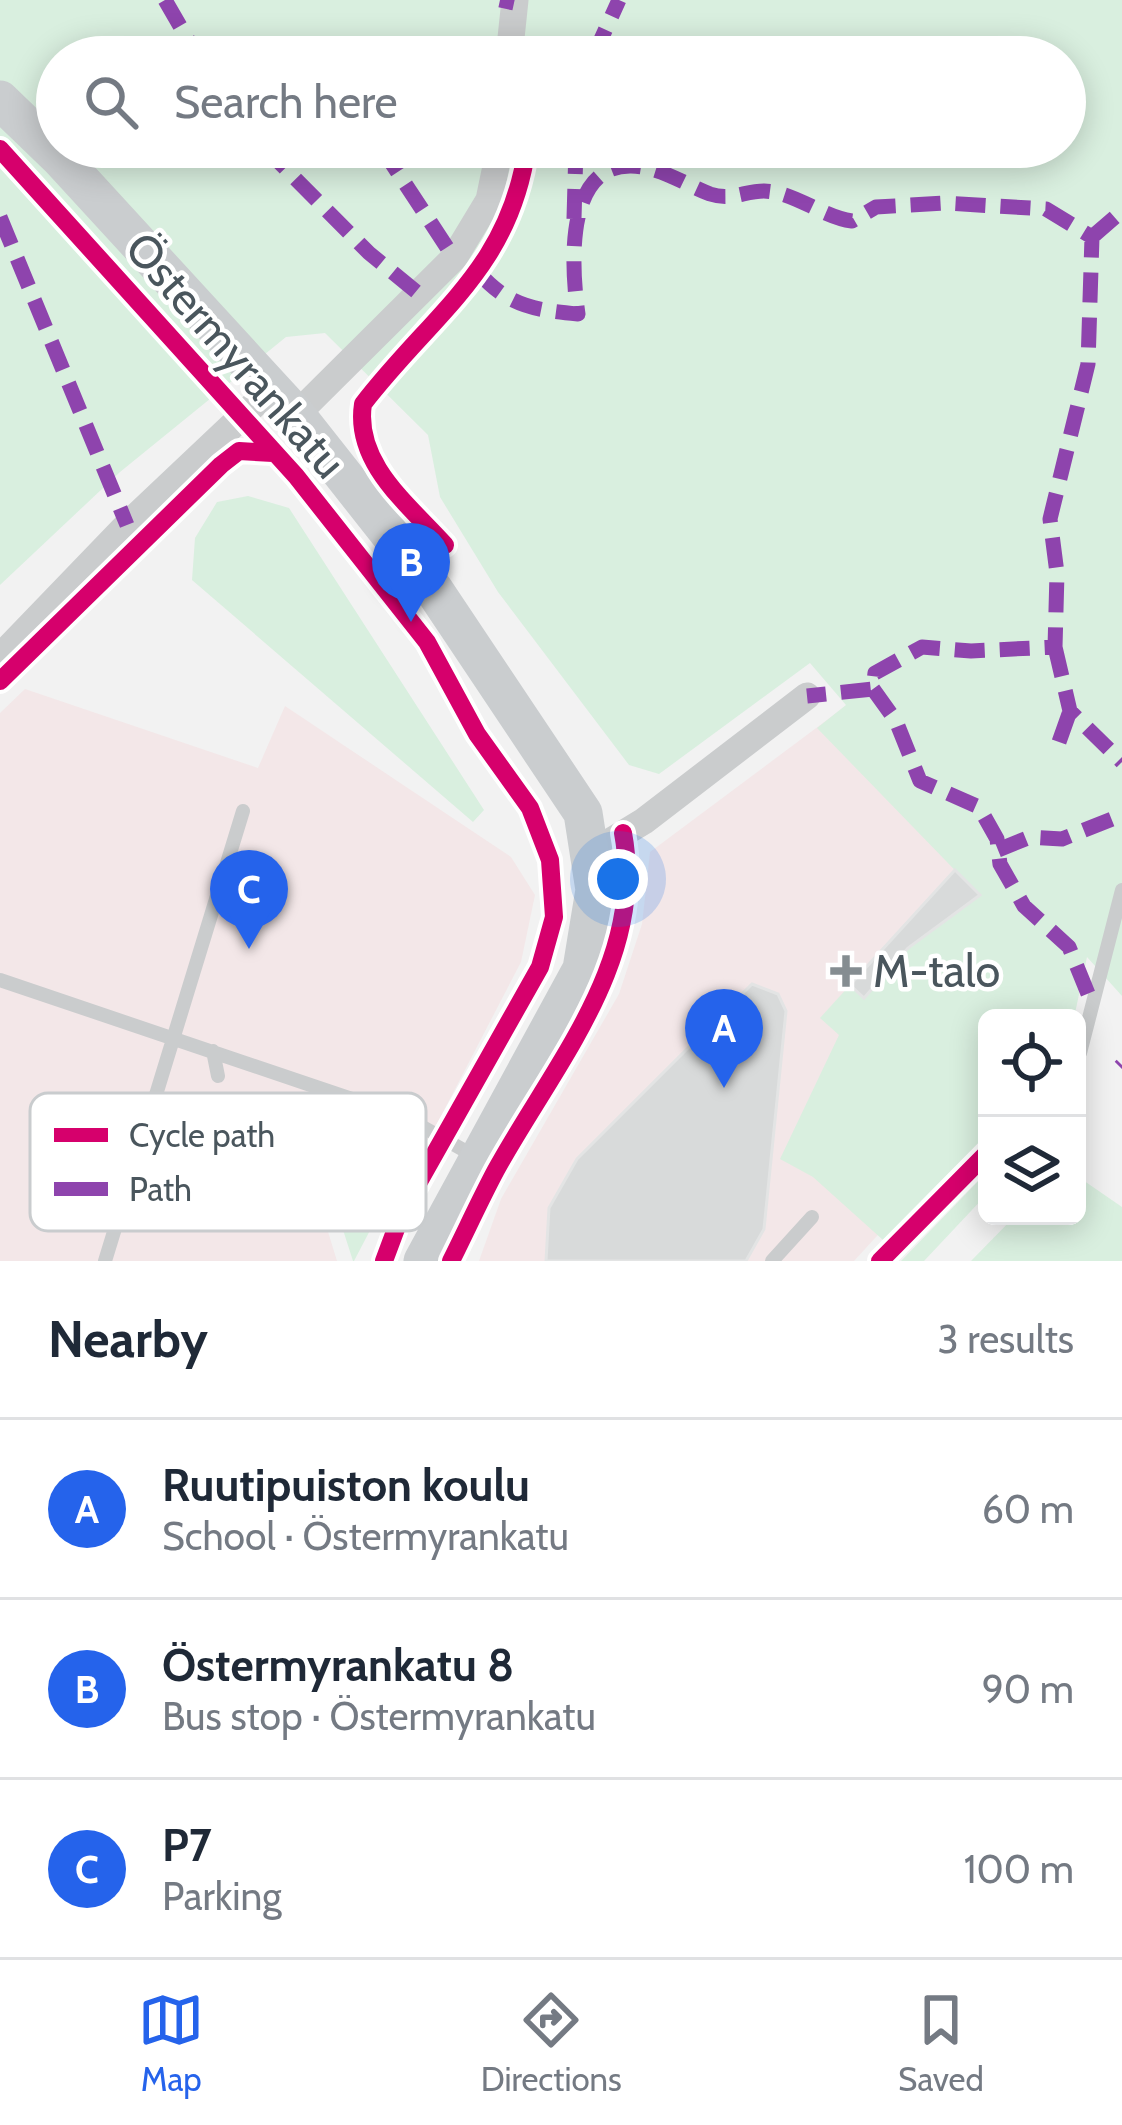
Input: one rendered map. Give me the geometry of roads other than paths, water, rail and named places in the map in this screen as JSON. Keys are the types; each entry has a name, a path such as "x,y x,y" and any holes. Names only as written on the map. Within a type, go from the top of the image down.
{"street":[{"path":"511,36 515,0"},
{"name":"Östermyrankatu","path":"0,100 36,138"},
{"name":"Östermyrankatu","path":"64,168 284,402 434,590 543,746 583,813 593,852 592,923 582,969 551,1033 476,1157 424,1261"},
{"path":"0,657 127,525 284,402 454,258 489,200 496,168"},
{"path":"593,852 644,820 807,696"}],"lane":[{"path":"156,1093 243,811"},
{"path":"1086,1030 1122,890"},
{"path":"0,980 335,1093"},
{"path":"213,1051 218,1076"},
{"path":"426,1129 476,1157"},
{"path":"772,1261 812,1216"},
{"path":"105,1261 114,1231"}],"place":[{"name":"Östermyrankatu 8","path":"411,622"},
{"name":"P7","path":"249,949"},
{"name":"M-talo","path":"846,971"},
{"name":"Ruutipuiston koulu","path":"724,1088"}]}
